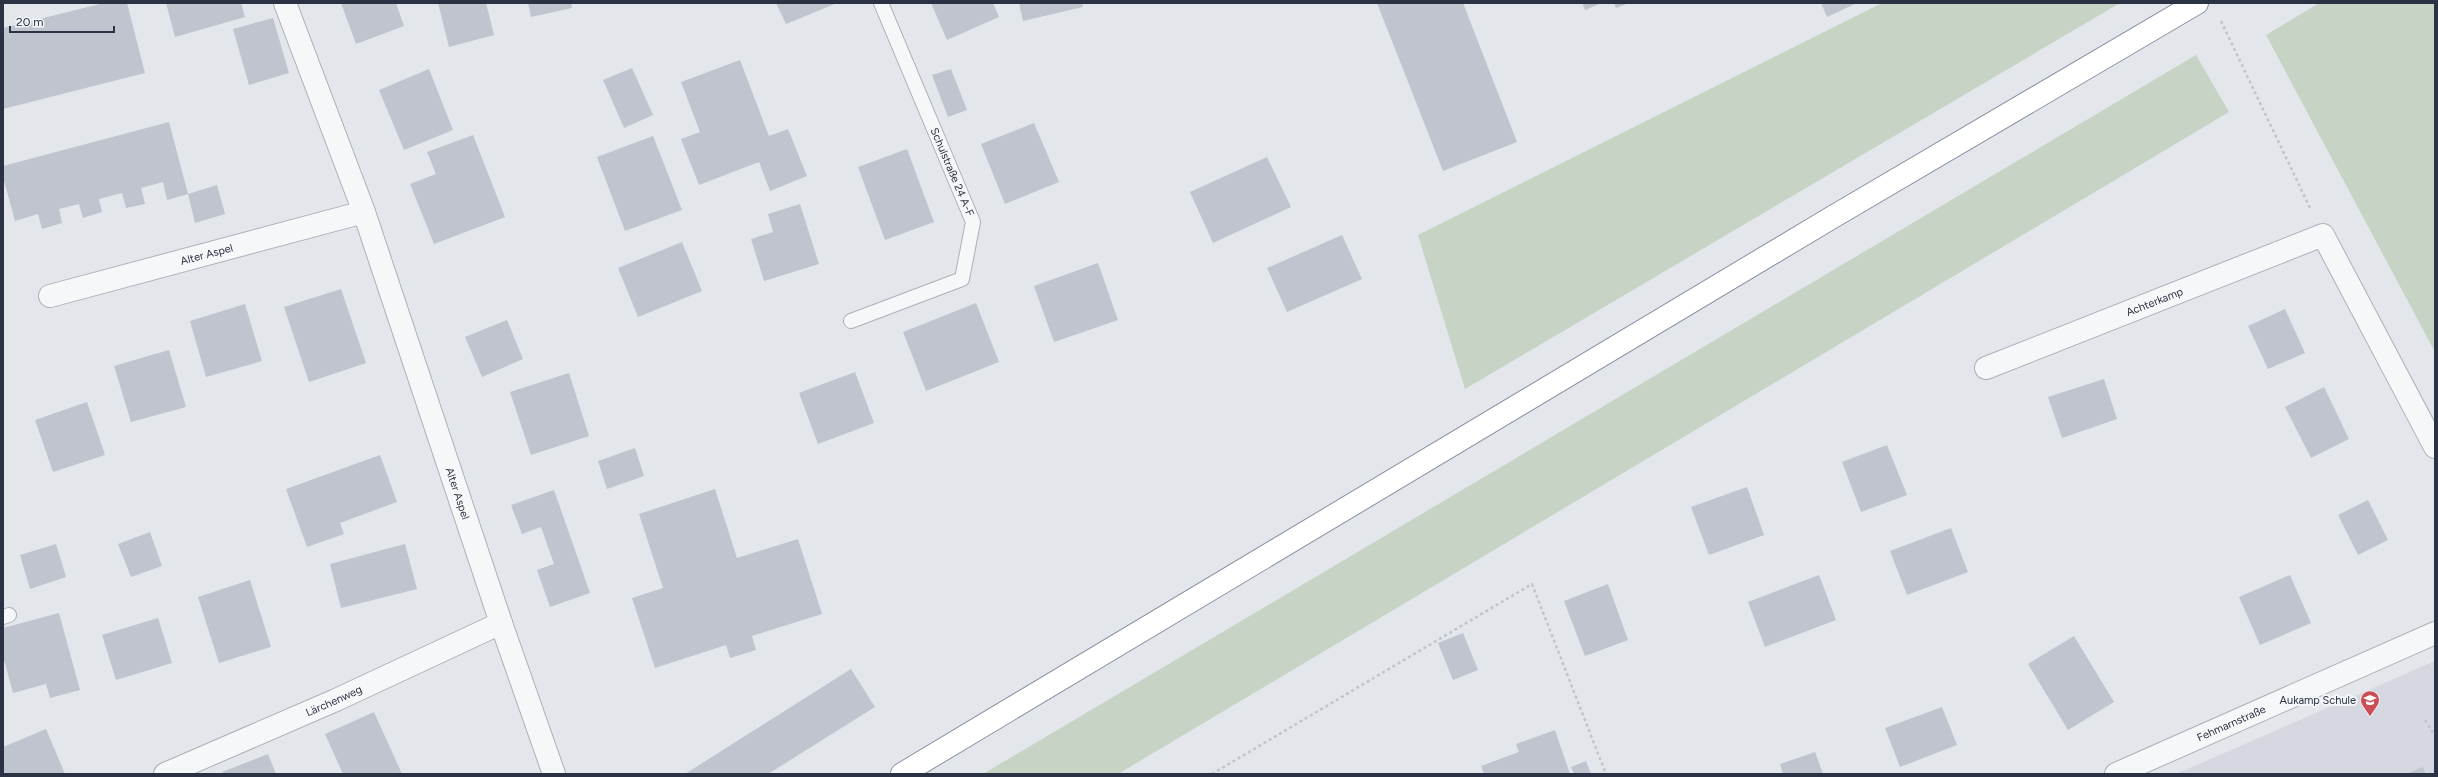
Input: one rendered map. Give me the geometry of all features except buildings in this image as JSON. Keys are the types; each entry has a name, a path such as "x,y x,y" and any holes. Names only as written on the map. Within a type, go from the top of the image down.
{"highway":[{"path":"902,774 1824,222 2198,3"}],"street":[{"name":"Alter Aspel","path":"285,3 364,212 501,623 554,774"},
{"name":"Alter Aspel","path":"50,296 364,212"},
{"name":"Achterkamp","path":"1986,368 2323,234"},
{"path":"2323,234 2435,447"},
{"name":"Lärchenweg","path":"165,774 336,700 501,623"},
{"name":"Fehmarnstraße","path":"2116,774 2435,632"}],"lane":[{"name":"Schulstraße 24 A-F","path":"851,321 962,279 973,222 881,3"}],"path":[{"path":"2219,18 2323,234"},
{"path":"1212,774 1532,584 1606,774"},
{"path":"2426,720 2435,736"}],"shaded area":[{"name":"Aukamp Schule","path":"2435,661 2435,774 2176,774"}],"green space":[{"path":"1882,3 2120,3 1465,389 1418,235"},
{"path":"2319,3 2435,3 2435,352 2266,35"},
{"path":"2196,55 2229,112 1118,774 983,774"}],"place":[{"name":"Aukamp Schule","path":"2370,717"}]}
